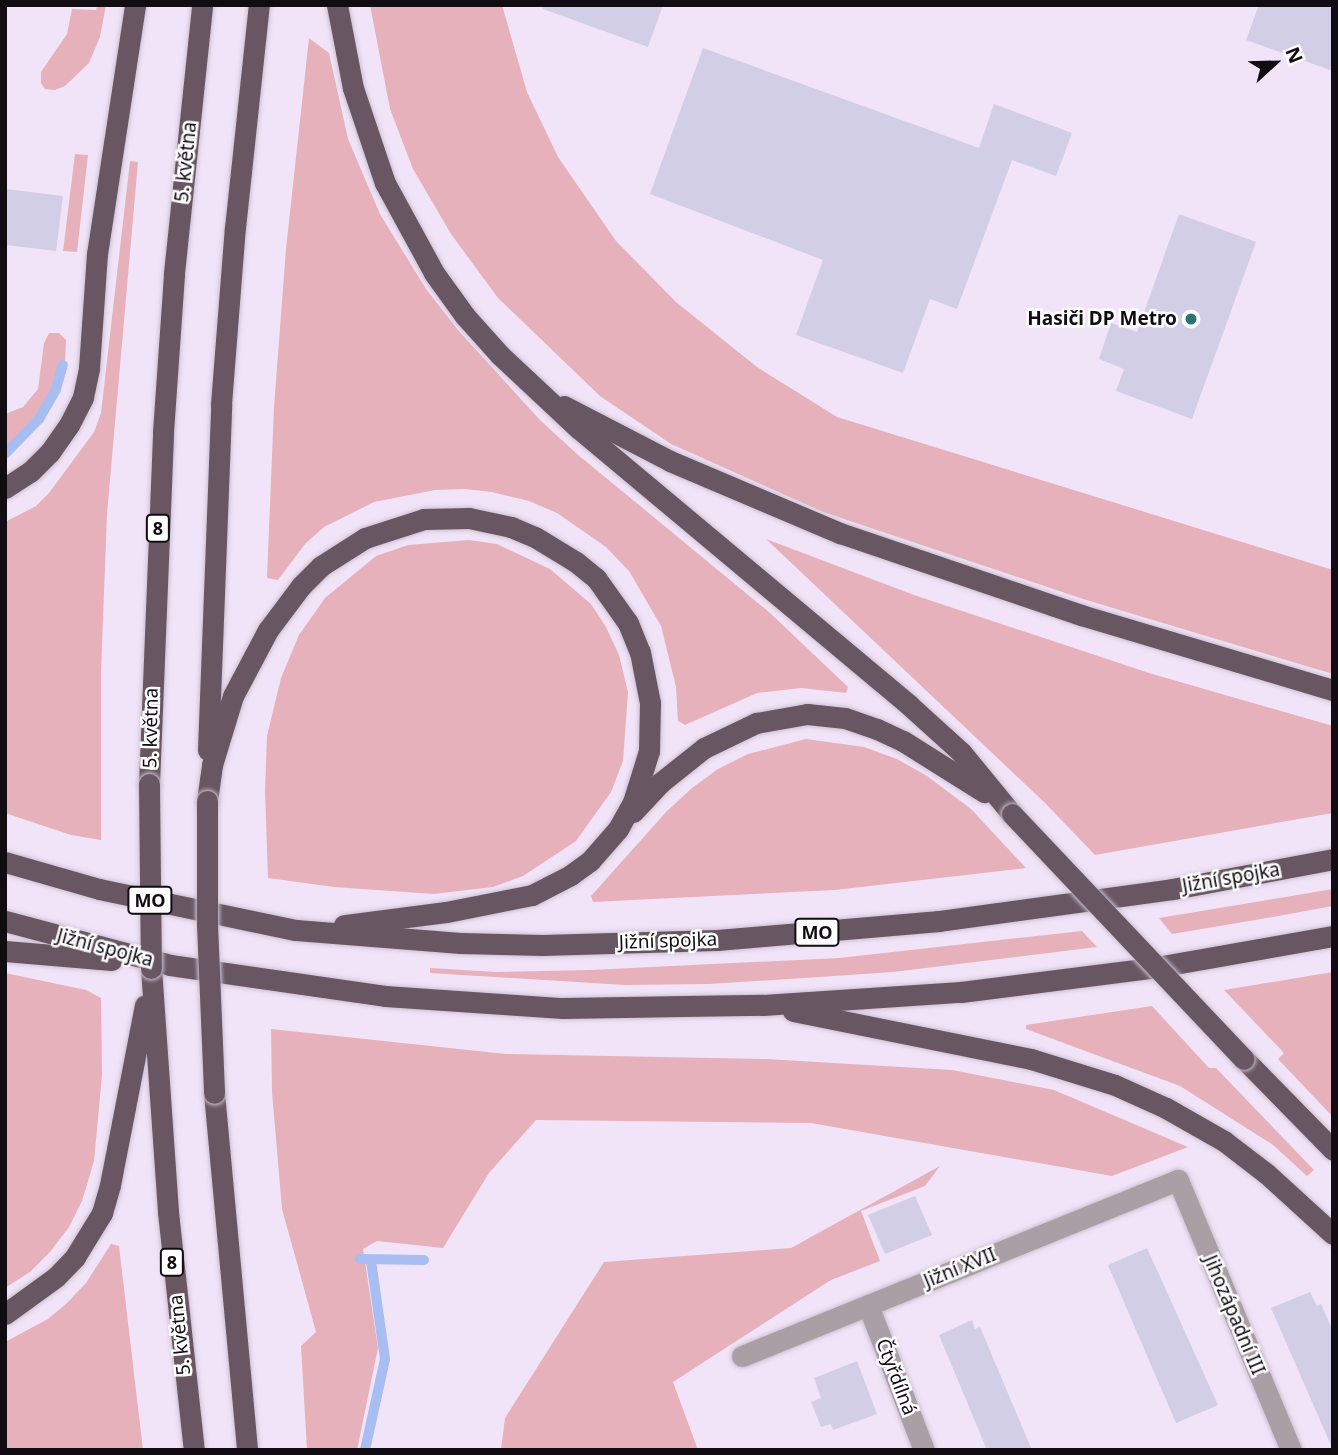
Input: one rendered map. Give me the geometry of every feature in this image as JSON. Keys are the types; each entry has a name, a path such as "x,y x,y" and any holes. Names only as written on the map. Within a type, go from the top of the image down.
{"highway":[{"path":"5,488 30,472 50,452 69,425 83,397 89,368 97,254 135,5"},
{"name":"5. května","path":"194,1450 178,1322 157,1074 161,967 149,784 153,614 174,273 202,5"},
{"path":"247,1450 214,1093 208,937 207,801 212,585 221,404 236,215 259,5"},
{"path":"337,5 353,88 367,136 407,228 465,316 537,392 909,705 961,752 1012,814 1333,1150"},
{"path":"537,392 670,461 840,533 1081,615 1333,690"},
{"path":"207,801 212,765 233,696 268,630 300,586 344,550 384,530 424,519 469,518 511,527 566,555 596,578 628,623 647,678 651,727 649,751 641,779 618,829"},
{"path":"296,930 433,914 532,895 580,868 660,783 704,748 756,723 807,714 845,718 903,741 972,783 1012,814"},
{"name":"Jižní spojka","path":"5,862 99,889 296,930 460,943 542,945 717,940 884,926 1056,906 1333,859"},
{"name":"Jižní spojka","path":"5,921 161,967 385,996 474,1004 638,1009 763,1005 948,993 1165,966 1333,936"},
{"path":"5,951 161,967 133,1074 102,1213 75,1257 56,1278 5,1314"},
{"path":"763,1005 1031,1059 1115,1085 1166,1108 1224,1141 1267,1174 1333,1234"}],"street":[{"name":"Jižní XVII","path":"742,1356 1178,1180"},
{"name":"Jihozápadní III","path":"1178,1180 1284,1447"},
{"name":"Čtyřdílná","path":"867,1305 924,1450"}],"shaded area":[{"path":"97,5 106,5 100,37 89,63 65,86 55,90 45,89 41,83 41,72 67,34 72,9 96,10"},
{"path":"370,5 502,5 527,92 558,157 616,241 676,302 757,367 837,417 1333,570 1333,674 1086,600 823,512 671,444 600,396 498,298 451,234 413,169 390,109"},
{"path":"309,38 329,53 348,139 380,214 426,289 458,330 540,420 577,454 769,612 848,687 846,693 801,688 757,693 685,725 678,721 676,687 661,626 629,571 606,547 557,513 529,501 492,492 435,490 374,502 324,527 305,544 278,580 267,578 274,407 286,249"},
{"path":"75,154 88,155 77,252 63,251"},
{"path":"130,161 138,162 107,514 101,672 101,840 71,835 5,813 5,522 36,506 49,493 94,432 101,413"},
{"path":"49,333 59,333 66,340 65,363 60,362 52,393 36,418 5,450 5,414 23,407 38,389 44,343"},
{"path":"766,539 914,595 1149,673 1333,726 1333,813 1095,855 1045,803"},
{"path":"469,540 497,544 550,569 591,604 606,627 619,655 628,692 623,761 611,792 576,841 523,876 493,887 434,894 334,887 268,878 265,791 267,736 281,678 299,635 325,598 376,556 408,545"},
{"path":"806,739 864,747 897,759 927,776 971,809 1026,868 835,890 593,902 591,896 667,811 692,788 718,769 748,754"},
{"path":"1333,889 1333,906 1172,934 1159,918"},
{"path":"1082,931 1097,947 893,972 805,978 709,984 625,985 430,973 430,968 497,972 590,970 839,958"},
{"path":"1333,972 1333,1117 1278,1059 1284,1053 1224,990"},
{"path":"5,973 86,990 101,998 102,1075 94,1161 82,1201 69,1227 50,1252 30,1272 5,1288"},
{"path":"1152,1006 1209,1068 1216,1068 1314,1170 1307,1176 1273,1145 1180,1086 1026,1029 1026,1025"},
{"path":"271,1029 506,1054 766,1059 952,1070 1054,1090 1188,1147 1112,1176 811,1123 536,1120 489,1173 443,1248 377,1241 363,1249 378,1348 357,1450 307,1450 301,1346 316,1332 282,1209 272,1092"},
{"path":"940,1166 925,1186 861,1211 880,1261 831,1280 673,1382 698,1450 501,1450 505,1418 604,1262 791,1248"},
{"path":"111,1244 119,1246 143,1450 5,1450 5,1342 48,1319 66,1304 86,1283"}],"building":[{"path":"544,5 663,5 648,47 543,9"},
{"path":"1259,5 1333,5 1333,71 1246,40"},
{"path":"703,48 979,148 994,104 1072,133 1056,176 1012,160 957,309 930,299 903,373 796,335 823,260 650,194"},
{"path":"5,189 63,196 56,251 5,245"},
{"path":"1179,214 1256,242 1192,419 1116,391 1124,369 1099,359 1111,323 1137,332"},
{"path":"915,1196 932,1235 885,1254 868,1215"},
{"path":"1147,1248 1218,1405 1176,1423 1108,1265"},
{"path":"1310,1292 1317,1306 1321,1304 1333,1331 1333,1450 1271,1308"},
{"path":"972,1320 975,1329 980,1327 1032,1450 987,1450 939,1335"},
{"path":"857,1361 877,1414 833,1430 831,1424 821,1427 811,1402 821,1398 814,1378"}],"waterway":[{"path":"5,454 39,419 56,389 63,365"},
{"path":"360,1259 424,1260"},
{"path":"365,1450 385,1359 371,1261"}],"place":[{"name":"Hasiči DP Metro","path":"1191,319"}]}
